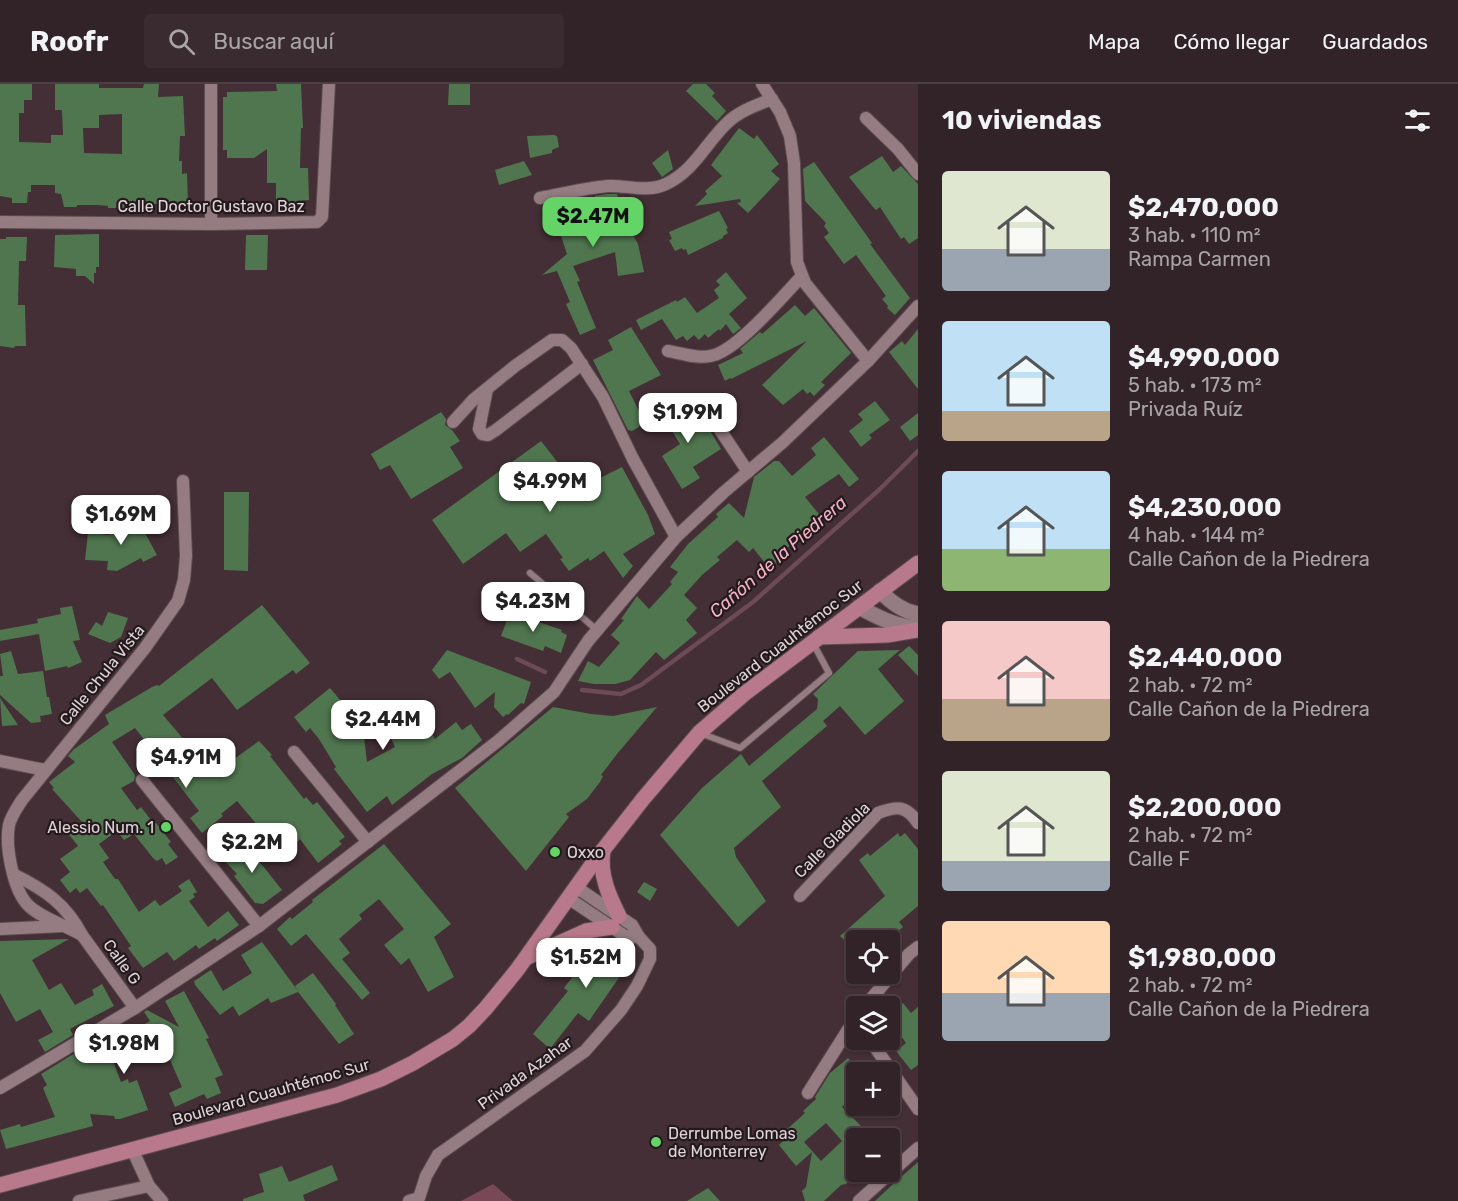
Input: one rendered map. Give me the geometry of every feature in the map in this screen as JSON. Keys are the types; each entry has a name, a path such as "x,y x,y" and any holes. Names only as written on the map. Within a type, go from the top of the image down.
{"main road":[{"name":"Boulevard Cuauhtémoc Sur","path":"0,1185 338,1095 381,1079 453,1039 486,1008 642,799 699,733 716,716 918,562"},
{"path":"880,591 899,607 918,614"},
{"path":"859,607 889,621 918,629"},
{"path":"816,639 887,635 918,629"},
{"path":"525,958 586,931 616,922 604,879 603,850"}],"street":[{"path":"210,225 211,84"},
{"name":"Calle Doctor Gustavo Baz","path":"0,222 210,225 317,222 321,220 329,84"},
{"path":"762,84 780,112 790,136 795,163 796,262 805,283 868,361"},
{"path":"540,198 607,186 649,189 665,185 694,163 728,123 742,112 772,99"},
{"path":"866,118 898,149 918,174"},
{"path":"668,351 698,357 712,356 727,350 761,319 802,276"},
{"path":"0,1088 135,1008 259,926 498,741 554,692 598,630 676,537 782,443 868,361 918,306"},
{"path":"453,422 515,366 552,340 562,340 571,348 603,397 633,459 676,537"},
{"path":"487,389 479,429 482,434 488,435 582,364"},
{"path":"703,404 748,472"},
{"name":"Calle Chula Vista","path":"71,924 30,907 20,892 9,855 10,822 22,800 163,625 178,601 184,580 186,556 183,481"},
{"path":"294,752 368,842"},
{"path":"0,761 45,770"},
{"path":"142,780 259,926"},
{"name":"Calle Gladiola","path":"800,896 878,813 895,807 910,812 918,823"},
{"path":"15,875 44,890 71,924"},
{"name":"Privada Azahar","path":"414,1200 438,1155 585,1051 621,1010 637,986 650,959 650,949 639,937 625,936 616,922 572,892"},
{"path":"0,930 71,924"},
{"name":"Calle G","path":"71,924 82,935 135,1008"},
{"path":"873,996 909,954 918,947"},
{"path":"808,1093 846,1034"},
{"path":"877,1050 918,1109"},
{"path":"859,1201 918,1148"},
{"path":"133,1151 149,1186 162,1201"},
{"path":"79,1201 149,1186"}],"lane":[{"path":"530,573 598,630"},
{"path":"699,733 740,748 829,673 816,639"}],"shaded area":[{"path":"493,1184 513,1201 461,1201"}],"building":[{"path":"0,84 32,84 32,100 24,100 24,113 19,113 19,142 51,143 51,135 63,135 62,110 55,110 55,84 99,84 99,88 143,88 144,84 159,84 158,97 183,96 185,136 180,136 179,161 182,161 182,174 187,173 188,204 152,204 152,208 108,208 108,206 97,205 64,207 61,194 55,193 55,185 31,185 27,203 12,203 12,198 0,196","holes":["122,114 122,154 84,153 83,128 99,128 99,115"]},
{"path":"276,84 301,84 303,128 301,128 300,168 308,168 309,200 298,201 297,204 281,204 281,199 276,199 276,183 267,183 267,149 254,158 227,158 227,150 223,150 223,97 227,97 227,92 277,91"},
{"path":"449,84 470,84 470,105 448,105"},
{"path":"693,84 706,84 715,93 712,96 726,111 717,121 686,91"},
{"path":"739,128 754,139 757,135 779,164 771,171 780,179 748,213 737,203 741,202 740,199 695,206 707,194 705,191 722,176 711,165"},
{"path":"527,136 557,136 559,147 552,150 552,153 530,158"},
{"path":"668,150 673,169 662,177 652,163"},
{"path":"882,156 893,172 901,166 918,184 918,238 909,244 904,237 901,239 880,207 876,210 849,177"},
{"path":"524,161 532,175 499,185 495,170"},
{"path":"814,162 910,298 895,315 887,308 888,306 882,299 886,296 856,255 844,264 824,237 829,233 824,226 826,223 805,201 803,169"},
{"path":"617,194 625,230 629,228 638,244 644,272 618,276 615,252 573,266 580,281 577,282 596,328 580,335 566,304 570,302 557,271 542,275 567,254 555,218 560,216 558,210 595,199 595,196"},
{"path":"719,211 728,228 726,229 728,233 723,238 688,255 686,249 675,251 669,240 672,239 669,232"},
{"path":"99,234 99,267 96,267 96,273 94,273 94,284 85,276 76,276 76,269 54,267 55,235"},
{"path":"246,235 268,235 267,270 245,270"},
{"path":"6,237 27,237 26,261 19,261 18,305 25,305 26,346 15,346 14,348 0,346 0,239 6,239"},
{"path":"726,272 747,298 729,314 741,328 733,334 726,324 720,331 719,329 708,338 705,334 699,340 694,335 687,341 683,336 676,340 662,319 641,330 636,320 676,300 677,302 685,297 697,313 719,298 714,290 720,285 716,281"},
{"path":"795,305 805,316 814,308 851,353 821,382 825,385 814,396 810,392 807,394 803,389 783,405 762,385 807,341 725,381 718,365 743,353 740,349 760,332 762,334"},
{"path":"631,327 661,375 629,391 643,419 639,427 632,431 628,430 593,360 613,350 608,340"},
{"path":"918,329 918,389 889,352 902,341 905,345"},
{"path":"684,399 697,423 702,420 705,422 721,449 693,467 700,478 682,489 662,456 680,444 661,413"},
{"path":"875,401 890,420 869,435 872,438 861,447 849,431 863,420 858,414"},
{"path":"441,412 446,419 445,425 460,441 450,447 463,468 411,499 390,465 380,470 371,454"},
{"path":"918,413 918,435 910,441 900,427"},
{"path":"824,437 859,479 849,487 839,474 805,497 823,519 777,557 779,560 769,568 753,548 749,552 737,540 717,557 720,560 684,595 697,608 686,620 697,633 664,660 656,652 630,680 615,684 578,681 588,661 599,667 620,643 611,635 624,620 621,619 637,596 649,609 672,584 670,582 678,572 670,567 688,544 718,517 716,514 729,503 744,518 754,477 774,461 779,461 792,476 816,455 811,448"},
{"path":"541,441 570,478 576,474 579,478 592,471 598,479 622,467 648,515 655,534 623,554 633,566 623,578 604,551 590,561 588,558 569,571 546,534 520,552 506,533 463,564 432,520"},
{"path":"224,492 249,492 248,571 224,570"},
{"path":"143,518 152,522 145,533 157,555 143,562 141,558 117,571 107,570 108,561 85,560 88,533 109,535"},
{"path":"262,605 310,663 296,674 293,670 237,710 212,678 163,715 185,741 187,740 213,774 259,741 304,799 306,797 313,805 317,802 345,837 339,841 342,844 318,863 300,839 286,854 285,852 282,854 237,801 202,833 190,818 199,811 135,728 112,742 135,775 134,781 121,788 137,810 141,807 154,824 156,823 171,842 168,844 178,857 166,865 162,858 157,861 153,858 134,834 124,840 117,831 99,844 109,858 103,862 115,879 118,879 139,912 155,900 160,906 182,891 178,886 189,879 197,892 193,894 195,897 189,901 208,927 228,911 239,925 217,941 215,938 199,949 196,945 174,961 167,952 143,968 128,948 131,946 103,905 101,906 87,888 80,893 76,888 70,893 60,880 70,872 60,859 78,846 67,832 82,822 52,789 54,788 49,782 75,762 68,756 73,750 109,724 105,715 152,687 159,686"},
{"path":"72,606 80,640 73,641 82,662 68,668 67,666 45,671 39,634 0,641 0,630 38,623 37,619 61,614 60,608"},
{"path":"108,612 128,618 121,637 110,643 88,634 96,622 102,626"},
{"path":"510,612 562,630 561,632 567,635 561,653 545,646 543,651 501,636"},
{"path":"909,646 918,655 918,676 898,655"},
{"path":"447,650 531,682 524,704 521,703 503,717 494,707 495,692 475,708 450,672 439,679 432,670"},
{"path":"900,650 878,669 904,701 865,735 840,706 823,721 827,726 762,781 781,807 734,848 736,857 766,901 738,927 660,835 702,788 741,754 749,766 817,709 818,699 813,694 858,651"},
{"path":"11,651 18,674 43,671 52,714 40,716 41,722 31,723 0,695 0,676 3,676 0,654"},
{"path":"330,688 357,720 354,722 364,736 367,762 395,747 388,732 419,713 435,739 456,722 462,730 471,724 482,740 462,758 432,774 392,805 387,796 367,812 334,769 336,767 319,739 310,728 306,732 294,717"},
{"path":"0,698 18,725 2,726"},
{"path":"553,707 613,716 657,707 601,775 603,776 600,782 587,799 566,814 569,817 526,871 455,788"},
{"path":"898,833 900,837 905,833 918,849 918,906 899,922 903,927 899,930 847,930 885,896 859,860 868,853 870,856"},
{"path":"243,841 282,890 263,904 255,903 234,876 237,874 222,858"},
{"path":"384,844 451,924 434,937 454,977 428,992 409,958 401,965 384,945 404,929 379,899 359,915 362,919 339,939 350,953 342,959 370,993 362,1000 306,934 291,946 277,929"},
{"path":"644,882 657,889 650,901 637,892"},
{"path":"846,931 846,942 840,936"},
{"path":"69,939 32,960 49,990 61,983 75,1005 94,995 92,990 102,984 114,1006 70,1029 73,1035 45,1052 38,1040 53,1032 40,1009 16,1022 0,993 0,941"},
{"path":"614,940 627,949 631,955 627,966 589,1021 578,1013 550,1049 533,1034 568,991 564,988 580,967 577,958 582,951 595,944 612,943"},
{"path":"262,942 298,991 295,986 313,973 354,1034 339,1044 298,992 271,1003 268,998 239,1016 233,1006 220,1015 194,981 211,970 223,991 252,973 241,955"},
{"path":"184,991 209,1038 206,1039 223,1075 215,1078 221,1093 207,1099 204,1094 175,1107 169,1093 182,1087 167,1053 151,1062 143,1047 113,1061 121,1082 128,1079 129,1083 137,1080 148,1110 120,1119 115,1119 114,1116 90,1114 93,1126 6,1149 0,1130 20,1124 21,1127 55,1117 43,1088 47,1085 41,1074 80,1050 81,1052 127,1026 130,1032 150,1021 144,1012 147,1010 179,1027 165,1001"},
{"path":"903,1003 911,1013 918,1007 918,1065 911,1070 896,1051 906,1043 900,1034 900,1006"},
{"path":"848,1058 851,1062 846,1062 846,1103 842,1107 846,1111 846,1116 851,1116 863,1128 846,1128 846,1182 848,1182 841,1185 824,1201 805,1201 802,1191 806,1187 812,1152 796,1166 779,1145 783,1141 781,1139 784,1132 805,1113 803,1111 816,1099 815,1097 830,1073","holes":["826,1123 842,1141 821,1161 804,1142"]},
{"path":"918,1162 918,1201 875,1201 895,1182 900,1182 900,1178"},
{"path":"332,1165 338,1180 303,1195 305,1201 243,1201 243,1199 264,1192 259,1174 282,1166 289,1182"},
{"path":"708,1188 720,1201 687,1201"}],"waterway":[{"name":"Cañón de la Piedrera","path":"582,690 621,694 641,685 753,602 880,489 918,451"},
{"name":"Cañón de la Piedrera","path":"517,659 545,672"}],"place":[{"name":"Alessio Num. 1","path":"166,827"},
{"name":"Oxxo","path":"555,852"},
{"name":"Derrumbe Lomas de Monterrey","path":"656,1142"}]}
